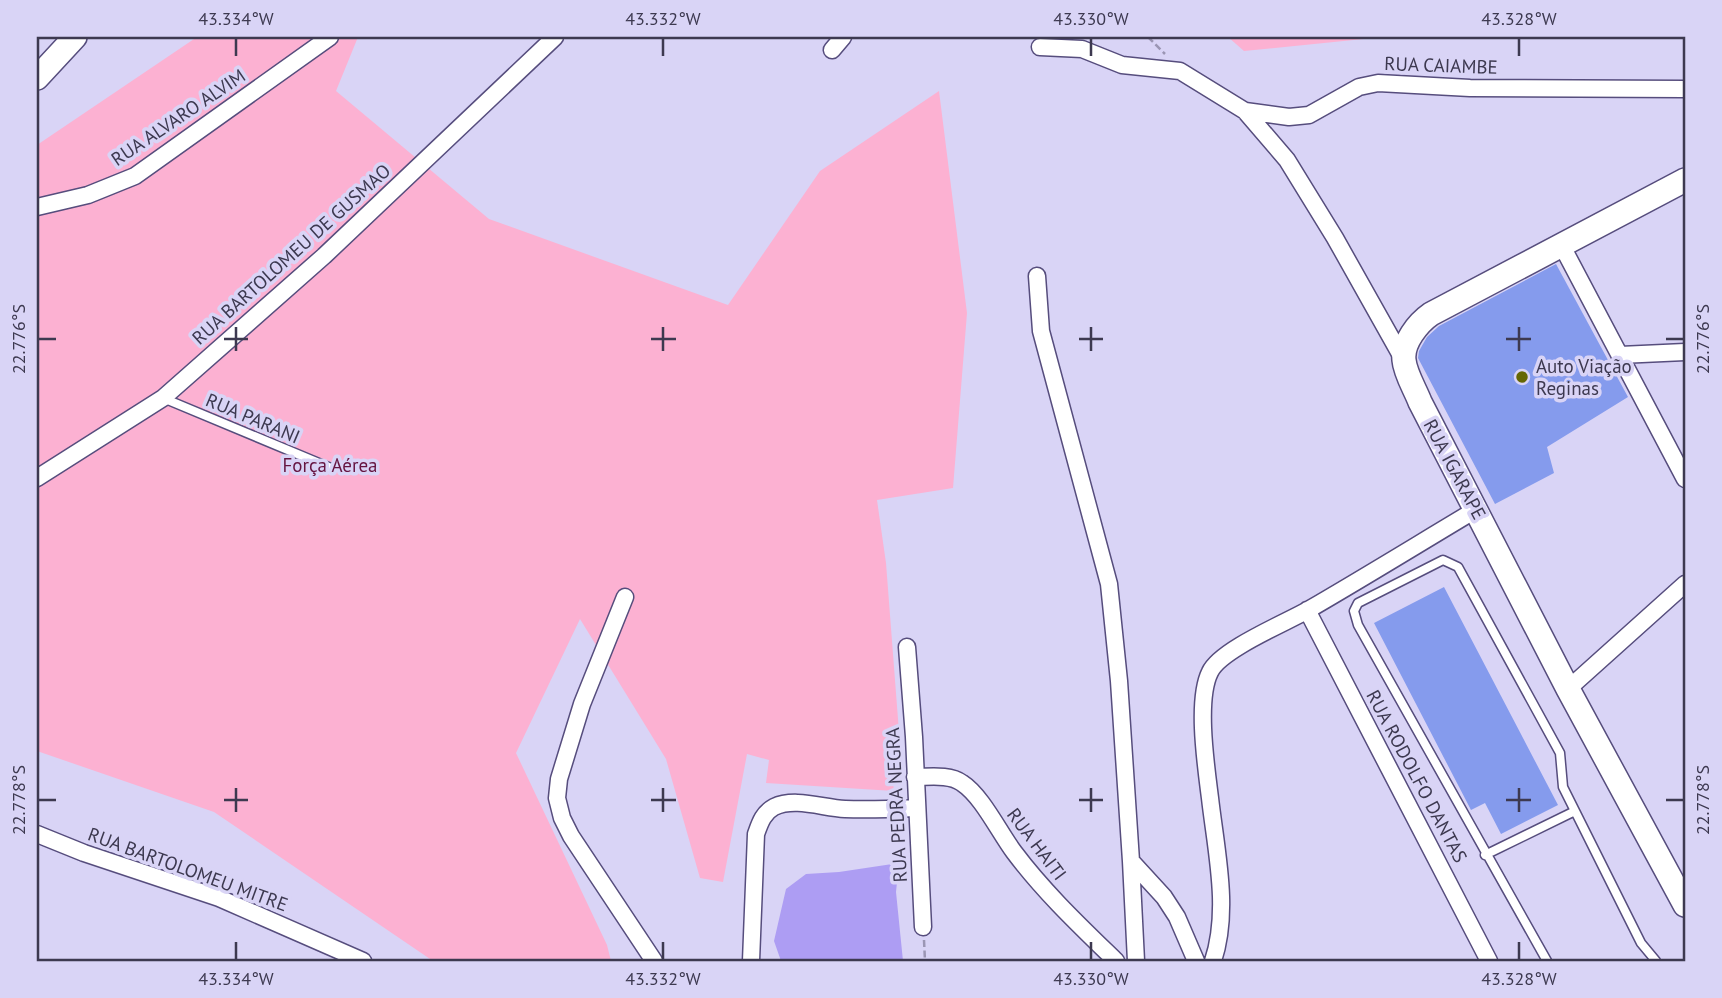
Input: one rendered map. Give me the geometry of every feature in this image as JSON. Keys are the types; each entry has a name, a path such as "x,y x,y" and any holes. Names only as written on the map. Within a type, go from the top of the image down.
{"main road":[{"path":"37,78 75,37"},
{"path":"1403,359 1411,333 1431,313 1685,180"},
{"name":"RUA IGARAPE","path":"1403,359 1420,402 1567,689 1685,905"}],"street":[{"name":"RUA ALVARO ALVIM","path":"37,207 88,195 135,176 330,37"},
{"name":"RUA BARTOLOMEU DE GUSMAO","path":"37,478 163,398 324,256 555,37"},
{"path":"831,50 843,37"},
{"name":"RUA IGARAPE","path":"1040,47 1083,49 1122,65 1180,71 1245,111 1287,160 1335,238 1403,359"},
{"name":"RUA CAIAMBE","path":"1245,111 1289,117 1309,115 1359,87 1378,83 1470,88 1685,89"},
{"path":"1562,246 1685,479"},
{"path":"1037,276 1041,331 1109,584 1117,653 1136,961"},
{"path":"1620,355 1685,352"},
{"path":"1213,961 1220,941 1222,912 1206,763 1203,705 1210,670 1230,652 1307,610 1477,509"},
{"path":"1567,689 1685,584"},
{"path":"625,597 582,704 559,779 557,798 562,818 571,836 654,961"},
{"name":"RUA RODOLFO DANTAS","path":"1307,610 1489,961"},
{"name":"RUA PEDRA NEGRA","path":"906,647 923,927"},
{"name":"RUA HAITI","path":"915,777 945,777 962,783 978,800 1046,893 1116,961"},
{"path":"751,961 756,834 761,819 767,813 775,806 793,803 844,809 917,808"},
{"name":"RUA BARTOLOMEU MITRE","path":"37,834 83,853 219,898 355,960"},
{"path":"1131,861 1164,897 1177,917 1196,961"}],"lane":[{"name":"RUA PARANI","path":"163,398 331,468"},
{"path":"1547,961 1358,625 1354,611 1358,603 1443,560 1458,567 1560,753 1563,787 1642,943 1656,961"},
{"path":"1485,855 1575,811"}],"path":[{"path":"923,927 925,961"}],"green space":[{"name":"Força Aérea","path":"197,37 358,37 336,91 489,219 728,305 820,171 939,91 967,313 953,488 877,500 886,563 902,771 892,772 894,791 766,783 769,760 747,754 723,882 700,878 666,759 580,619 516,753 607,945 611,961 433,961 214,812 37,751 37,145"},
{"path":"1228,37 1383,37 1244,51"}],"shaded area":[{"path":"899,863 896,892 903,961 781,961 774,941 786,889 806,874"}],"building":[{"name":"Auto Viação Reginas","path":"1556,264 1628,397 1547,447 1554,473 1495,504 1418,358 1419,351 1427,337 1439,326"},
{"path":"1444,587 1558,805 1501,834 1485,803 1471,810 1374,623"}],"place":[{"name":"Auto Viação Reginas","path":"1522,377"}]}
